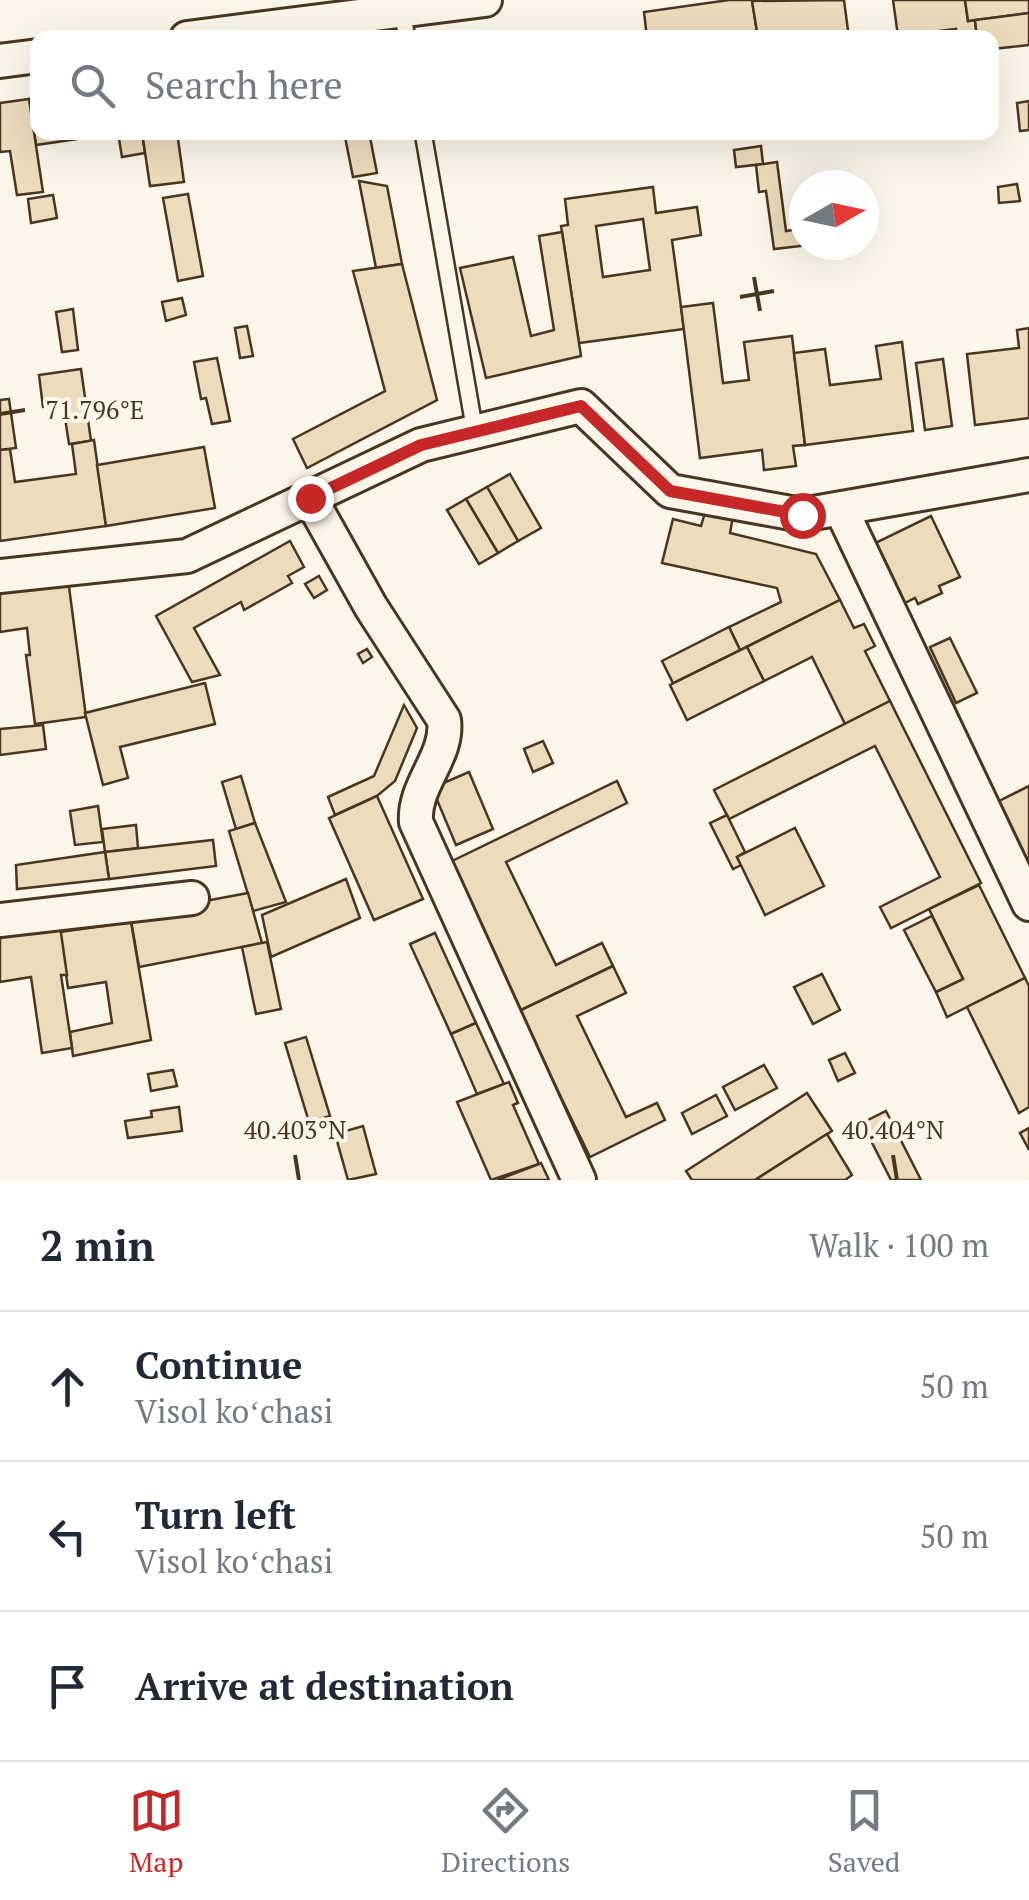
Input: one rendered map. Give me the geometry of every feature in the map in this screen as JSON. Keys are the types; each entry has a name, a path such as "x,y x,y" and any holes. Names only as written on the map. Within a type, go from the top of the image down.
{"street":[{"path":"311,30 404,24 486,0"},
{"path":"0,61 30,57"},
{"path":"0,576 186,556 421,445 581,406 670,491 802,515 1029,475"},
{"path":"310,498 371,607 444,720 442,745 415,806 416,822 578,1180"},
{"path":"841,509 1029,904"},
{"path":"0,920 192,898"}],"lane":[{"path":"424,140 475,432"}],"building":[{"path":"752,0 757,30 646,30 644,12"},
{"path":"844,0 848,30 757,30 752,1"},
{"path":"893,0 965,0 968,21 975,20 976,30 956,29 897,30"},
{"path":"965,0 1029,0 1029,13 968,21"},
{"path":"1029,13 1029,45 999,48 999,30 976,30 975,20"},
{"path":"29,99 30,140 35,140 43,192 17,195 10,151 0,152 0,103"},
{"path":"1029,101 1029,130 1020,131 1017,103"},
{"path":"35,140 70,140 36,145"},
{"path":"119,140 143,140 145,153 122,157"},
{"path":"143,140 178,140 184,182 150,186"},
{"path":"346,140 371,140 377,173 353,177"},
{"path":"761,146 763,164 736,167 734,150"},
{"path":"777,162 789,247 774,249 766,191 759,192 756,165"},
{"path":"359,181 387,186 402,264 376,268"},
{"path":"1017,184 1020,201 999,203 998,187"},
{"path":"653,187 656,213 697,207 701,235 672,240 684,329 579,343 561,226 568,225 565,199","holes":["643,219 650,270 603,277 596,226"]},
{"path":"188,194 203,276 178,281 163,198"},
{"path":"53,195 57,218 31,223 28,199"},
{"path":"562,232 581,356 486,378 460,268 513,257 531,336 554,330 539,236"},
{"path":"402,264 437,400 307,468 293,439 385,391 353,271"},
{"path":"182,298 186,315 166,321 162,302"},
{"path":"713,303 723,383 749,380 744,342 792,336 805,445 793,446 796,466 764,470 762,450 700,458 681,307"},
{"path":"73,309 78,350 62,352 56,312"},
{"path":"247,326 253,356 240,358 235,328"},
{"path":"1029,328 1029,418 975,425 967,354 1019,348 1017,330"},
{"path":"902,342 913,431 805,445 794,353 825,349 830,385 881,379 876,346"},
{"path":"217,358 230,421 212,424 206,398 201,399 194,362"},
{"path":"943,359 952,426 925,430 916,363"},
{"path":"81,369 91,441 69,444 63,405 43,407 39,375"},
{"path":"9,399 16,448 0,450 0,400"},
{"path":"94,440 106,526 0,541 0,450 10,449 15,482 76,474 72,444"},
{"path":"204,447 215,508 106,526 97,465"},
{"path":"510,474 541,528 518,541 487,487"},
{"path":"487,487 518,541 498,553 466,499"},
{"path":"466,499 498,553 479,564 447,510"},
{"path":"706,509 733,516 730,533 816,554 840,600 740,650 729,627 781,602 777,588 662,563 673,519 701,526"},
{"path":"931,516 960,577 939,586 942,593 918,604 915,598 895,608 867,547"},
{"path":"290,541 304,567 288,576 292,583 244,610 241,602 194,628 220,675 192,682 156,616"},
{"path":"319,576 327,590 314,598 305,584"},
{"path":"68,579 86,717 35,724 26,655 30,655 27,628 0,632 0,588"},
{"path":"840,600 854,628 864,624 875,646 865,651 890,701 845,724 812,657 764,681 747,647"},
{"path":"729,627 740,650 673,683 662,661"},
{"path":"950,638 977,693 956,703 930,647"},
{"path":"747,647 764,681 687,720 670,685"},
{"path":"367,649 372,657 363,663 358,654"},
{"path":"205,683 215,724 120,747 128,778 103,785 85,713"},
{"path":"890,701 981,883 891,928 880,907 940,877 875,746 729,819 714,790"},
{"path":"404,705 417,728 395,781 377,796 335,815 328,797 374,776"},
{"path":"43,725 46,749 0,755 0,729"},
{"path":"543,741 553,763 533,772 524,749"},
{"path":"469,772 493,829 456,845 432,788"},
{"path":"241,776 255,823 236,829 222,782"},
{"path":"617,781 627,803 506,862 556,965 602,943 613,966 519,1011 448,863"},
{"path":"1029,786 1029,886 989,806"},
{"path":"377,796 423,899 374,920 329,818"},
{"path":"98,806 103,842 75,845 70,811"},
{"path":"727,815 745,852 737,857 741,865 733,869 710,823"},
{"path":"255,823 286,902 253,911 229,831"},
{"path":"136,825 138,848 105,852 102,829"},
{"path":"795,828 824,886 765,915 737,857"},
{"path":"213,840 216,866 109,879 105,852"},
{"path":"105,852 109,879 17,889 16,865"},
{"path":"346,879 360,918 271,957 262,915"},
{"path":"979,885 1025,978 947,1017 936,992 963,979 929,909"},
{"path":"248,893 262,943 139,967 130,915"},
{"path":"932,916 963,979 936,992 904,930"},
{"path":"131,922 151,1040 73,1056 70,1032 112,1023 106,982 68,988 60,932"},
{"path":"60,926 67,975 61,975 72,1048 42,1053 31,977 0,982 0,935"},
{"path":"435,933 476,1023 451,1034 410,944"},
{"path":"267,942 281,1009 256,1014 242,947"},
{"path":"613,966 626,993 577,1016 626,1117 657,1103 665,1120 590,1157 519,1011"},
{"path":"822,974 840,1010 813,1024 794,987"},
{"path":"1025,978 1029,986 1029,1107 1019,1113 967,1007"},
{"path":"476,1023 504,1084 477,1094 451,1034"},
{"path":"306,1037 330,1116 309,1122 285,1043"},
{"path":"845,1053 855,1073 838,1081 829,1060"},
{"path":"764,1065 777,1088 735,1110 723,1087"},
{"path":"173,1070 177,1086 151,1091 148,1074"},
{"path":"509,1082 518,1103 513,1105 539,1164 491,1180 457,1102"},
{"path":"807,1093 832,1131 755,1180 692,1180 686,1171"},
{"path":"716,1095 727,1116 692,1134 682,1113"},
{"path":"179,1107 182,1131 128,1138 125,1121 152,1117 151,1111"},
{"path":"886,1111 921,1180 891,1180 862,1123"},
{"path":"363,1126 376,1174 348,1180 335,1134"},
{"path":"1029,1128 1029,1150 1020,1133"},
{"path":"827,1134 852,1175 845,1180 755,1180"},
{"path":"539,1164 549,1180 497,1180"}],"route":[{"path":"310,498 421,445 581,406 670,491 802,515"}]}
